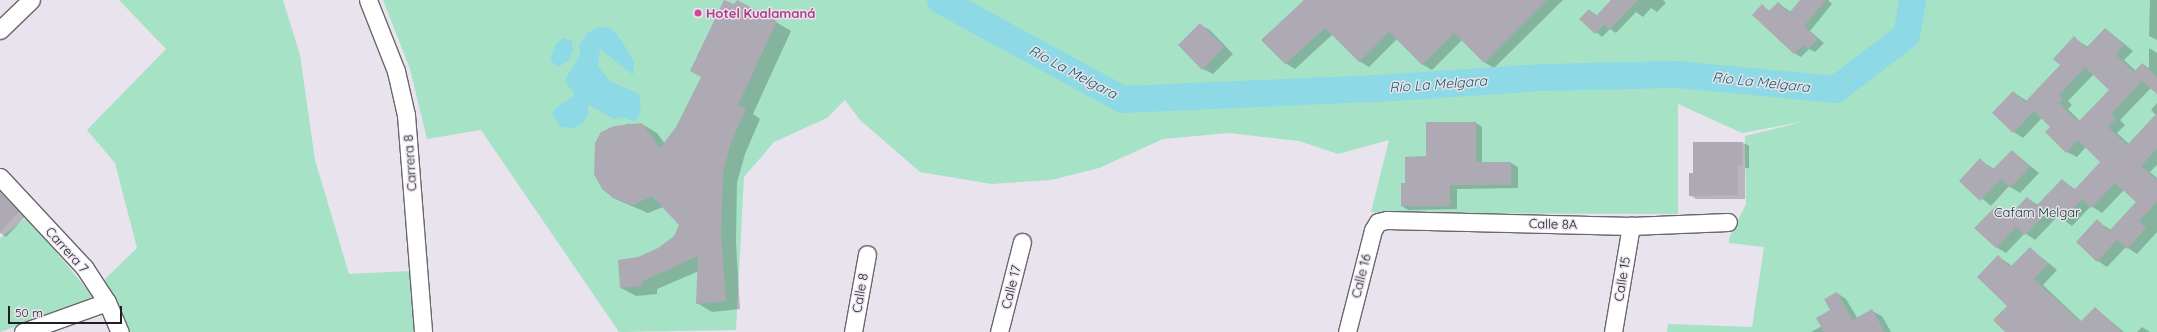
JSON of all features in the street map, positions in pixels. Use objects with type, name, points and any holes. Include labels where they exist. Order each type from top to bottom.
[{"type":"street","points":[[0,30],[31,0]]},
{"type":"street","name":"Carrera 8","points":[[368,0],[396,71],[406,115],[423,332]]},
{"type":"street","name":"Carrera 7","points":[[0,177],[84,267],[107,302],[120,332]]},
{"type":"street","name":"Calle 8A","points":[[1378,222],[1387,220],[1631,226],[1728,222]]},
{"type":"street","name":"Calle 16","points":[[1347,332],[1373,230],[1378,222]]},
{"type":"street","name":"Calle 15","points":[[1613,332],[1631,226]]},
{"type":"street","name":"Calle 17","points":[[999,332],[1022,242]]},
{"type":"street","name":"Calle 8","points":[[853,332],[867,254]]},
{"type":"street","points":[[23,332],[107,302]]},
{"type":"green space","points":[[119,0],[283,0],[300,55],[315,160],[349,274],[410,271],[418,332],[130,332],[104,280],[137,248],[115,163],[87,130],[166,49]]},
{"type":"green space","name":"Cafam Melgar","points":[[383,0],[2157,0],[2157,332],[1667,332],[1668,324],[1752,327],[1764,247],[1729,243],[1729,238],[1746,204],[1745,136],[1806,121],[1742,133],[1678,104],[1678,214],[1377,213],[1371,212],[1389,140],[1338,154],[1299,141],[1229,133],[1163,139],[1099,168],[1051,180],[992,184],[920,172],[860,120],[845,100],[827,118],[774,142],[744,177],[736,330],[619,332],[481,130],[427,139],[410,69]]},
{"type":"green space","points":[[27,217],[95,299],[0,332],[0,238]]},
{"type":"water","points":[[599,27],[610,28],[618,35],[634,61],[633,75],[600,49],[598,65],[610,81],[639,94],[641,111],[635,122],[624,117],[614,119],[589,105],[587,108],[589,113],[583,123],[574,128],[561,127],[553,116],[554,109],[574,96],[573,91],[567,85],[566,78],[580,55],[579,45],[587,33]]},
{"type":"water","points":[[563,38],[572,41],[573,52],[568,61],[558,67],[550,60],[556,44]]},
{"type":"building","points":[[724,0],[734,4],[737,0],[777,21],[738,105],[746,109],[730,145],[723,174],[721,234],[726,301],[696,304],[698,256],[643,281],[642,286],[620,288],[618,260],[638,257],[658,248],[674,236],[679,225],[652,196],[633,205],[613,198],[602,189],[594,174],[595,143],[601,132],[614,126],[642,123],[660,148],[676,127],[701,77],[690,71]]},
{"type":"building","points":[[1304,0],[1547,0],[1484,63],[1454,33],[1422,65],[1389,32],[1359,62],[1325,28],[1285,64],[1261,40]]},
{"type":"building","points":[[1611,0],[1638,0],[1609,30],[1604,25],[1595,34],[1579,19],[1589,9],[1596,16]]},
{"type":"building","points":[[1800,0],[1826,0],[1804,26],[1818,39],[1808,49],[1803,45],[1794,54],[1752,15],[1762,4],[1769,11],[1778,2],[1789,13]]},
{"type":"building","points":[[1200,23],[1224,47],[1202,70],[1178,45]]},
{"type":"building","points":[[2105,28],[2124,45],[2115,54],[2134,72],[2142,63],[2157,77],[2157,94],[2142,81],[2111,114],[2116,119],[2108,127],[2127,145],[2157,113],[2157,149],[2141,166],[2157,180],[2157,202],[2139,221],[2146,228],[2127,249],[2117,240],[2097,262],[2076,242],[2097,219],[2109,231],[2136,202],[2115,183],[2091,208],[2082,199],[2062,221],[2050,210],[2025,235],[2016,227],[1996,248],[1974,228],[1996,206],[2008,217],[2027,197],[2036,206],[2062,179],[2074,190],[2100,162],[2078,140],[2066,153],[2045,132],[2050,127],[2034,111],[2013,133],[1992,113],[2013,91],[2025,102],[2060,65],[2053,59],[2074,36],[2086,48]],"holes":[[[2085,67],[2109,90],[2078,122],[2059,103],[2063,99],[2059,95]]]},
{"type":"building","points":[[1426,122],[1476,122],[1476,162],[1511,162],[1511,185],[1450,185],[1450,206],[1401,206],[1401,183],[1405,183],[1405,157],[1426,156]]},
{"type":"building","points":[[1693,142],[1742,142],[1742,165],[1738,165],[1738,195],[1689,196],[1689,173],[1693,173]]},
{"type":"building","points":[[2012,150],[2030,167],[2010,188],[2001,179],[1980,201],[1959,181],[1980,158],[1992,170]]},
{"type":"building","points":[[0,192],[19,212],[0,232]]},
{"type":"building","points":[[2030,247],[2048,264],[2034,279],[2080,322],[2095,307],[2122,332],[2005,332],[1993,320],[2007,306],[1977,277],[1998,255],[2010,267]]},
{"type":"building","points":[[1837,292],[1853,320],[1872,309],[1885,332],[1824,332],[1816,318],[1830,310],[1824,299]]},
{"type":"waterway","name":"Río La Melgara","points":[[940,0],[1122,99],[1377,88],[1541,77],[1677,74],[1835,89],[1906,35],[1912,0]]},
{"type":"place","name":"Hotel Kualamaná","points":[[698,13]]}]
